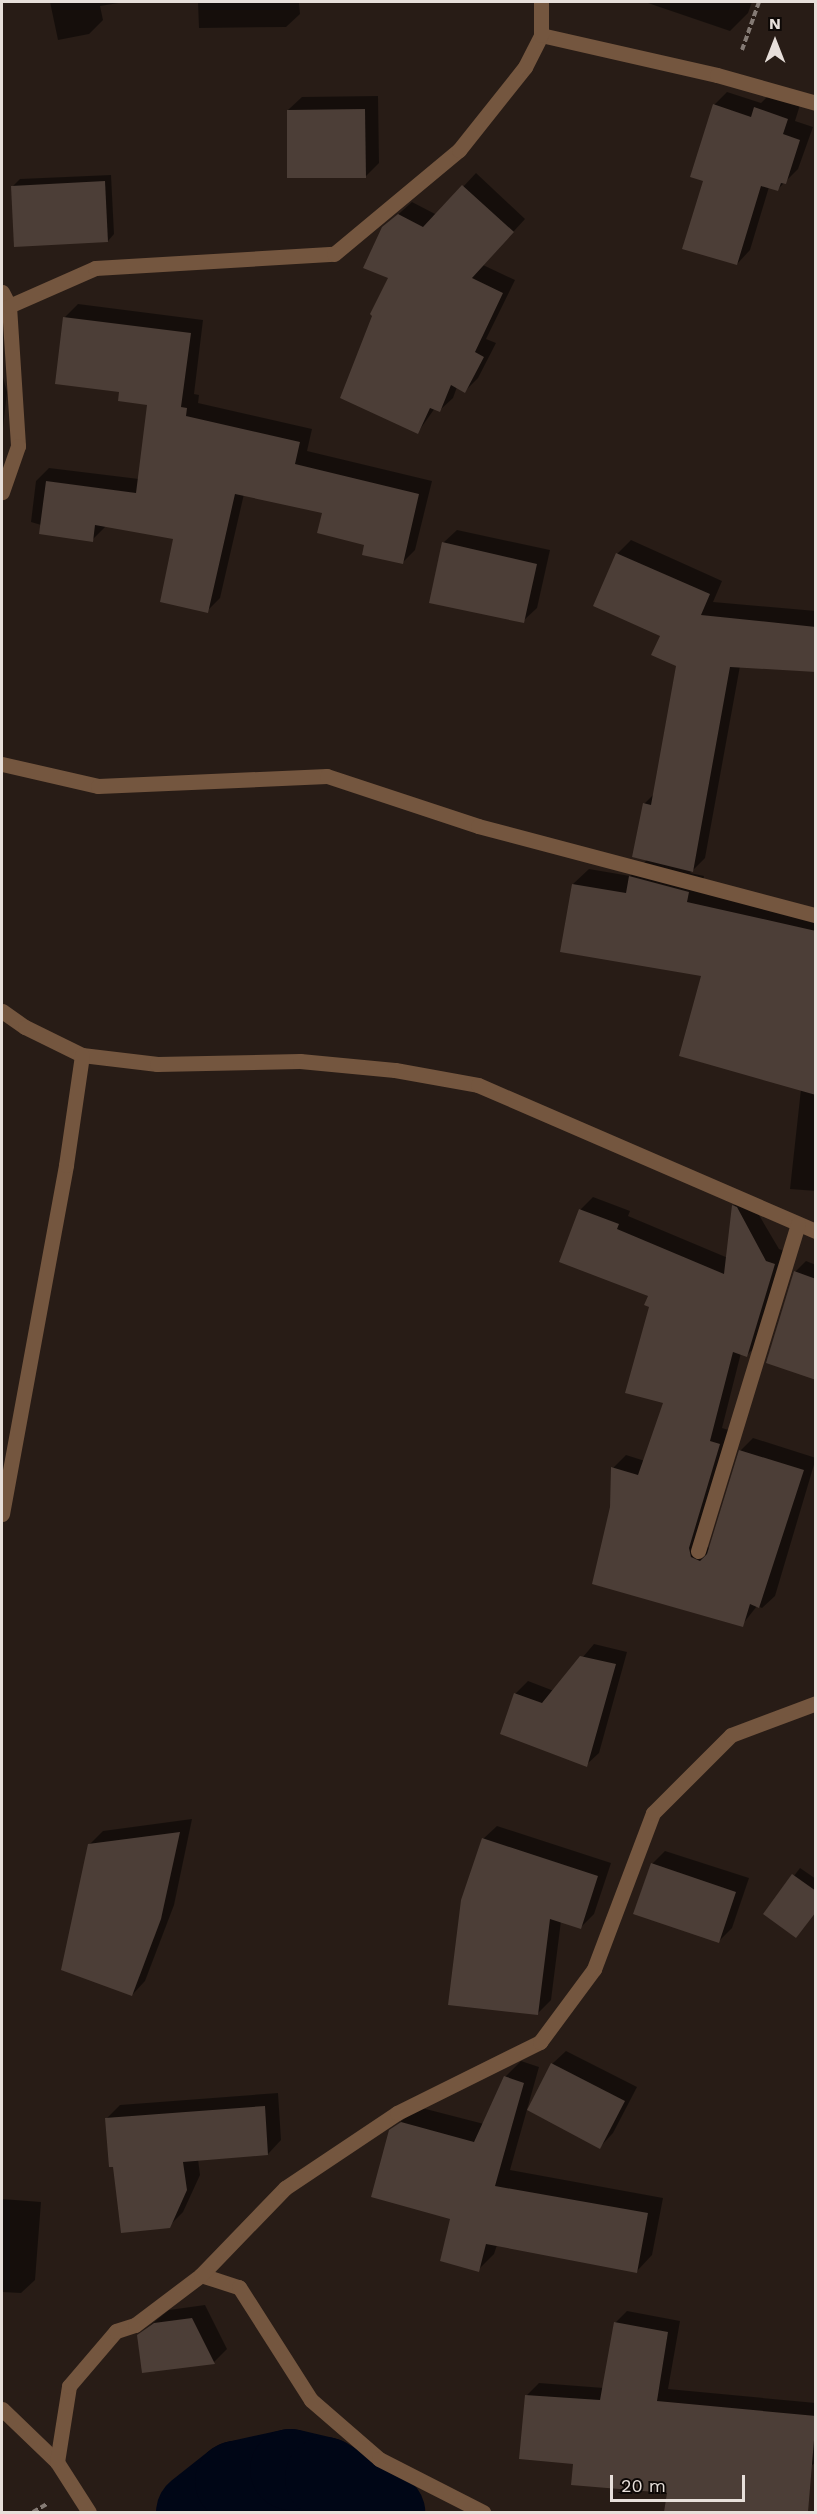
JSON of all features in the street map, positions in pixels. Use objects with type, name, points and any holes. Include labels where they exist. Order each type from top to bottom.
[{"type":"street","points":[[9,306],[95,268],[334,254],[459,150],[525,67],[541,35],[541,2]]},
{"type":"street","points":[[541,35],[733,79],[816,104]]},
{"type":"street","points":[[2,292],[9,306],[18,446],[2,492]]},
{"type":"street","points":[[2,764],[98,786],[327,776],[478,826],[816,915]]},
{"type":"street","points":[[2,1011],[25,1027],[82,1055],[157,1064],[300,1061],[395,1070],[478,1085],[816,1231]]},
{"type":"street","points":[[2,1514],[66,1165],[82,1055]]},
{"type":"street","points":[[698,1551],[798,1224]]},
{"type":"street","points":[[57,2462],[69,2386],[116,2331],[135,2325],[201,2275],[285,2188],[397,2113],[540,2042],[594,1969],[653,1813],[731,1735],[816,1703]]},
{"type":"street","points":[[201,2275],[239,2287],[311,2400],[379,2459],[483,2512]]},
{"type":"street","points":[[2,2409],[57,2462],[89,2512]]},
{"type":"path","points":[[733,79],[759,2]]},
{"type":"building","points":[[713,104],[751,117],[754,107],[788,119],[783,134],[800,140],[786,184],[781,183],[778,191],[761,186],[737,265],[682,249],[703,181],[690,177]]},
{"type":"building","points":[[365,109],[366,178],[287,178],[287,110]]},
{"type":"building","points":[[105,181],[108,242],[14,247],[11,186]]},
{"type":"building","points":[[462,185],[514,232],[472,278],[503,293],[475,352],[484,357],[465,393],[451,385],[440,412],[430,408],[418,434],[340,398],[372,316],[370,314],[388,278],[363,268],[382,227],[398,214],[423,227]]},
{"type":"building","points":[[63,317],[191,333],[181,407],[187,408],[186,416],[300,442],[295,464],[419,494],[403,564],[362,555],[364,545],[317,533],[322,513],[235,494],[208,613],[160,602],[173,539],[95,525],[93,542],[39,534],[46,481],[136,493],[147,405],[118,401],[119,392],[55,384]]},
{"type":"building","points":[[442,542],[537,564],[524,623],[429,603]]},
{"type":"building","points":[[616,553],[710,594],[701,615],[816,627],[816,672],[730,667],[693,872],[632,857],[643,803],[651,805],[676,666],[651,655],[660,636],[593,606]]},
{"type":"building","points":[[629,876],[689,892],[687,902],[816,931],[816,1095],[679,1056],[701,976],[560,952],[572,884],[626,893]]},
{"type":"building","points":[[732,1205],[737,1207],[766,1261],[775,1264],[747,1357],[733,1352],[710,1441],[720,1444],[689,1548],[691,1557],[700,1561],[707,1554],[739,1450],[804,1470],[759,1608],[750,1604],[743,1627],[592,1584],[610,1507],[611,1467],[638,1475],[663,1403],[625,1393],[649,1307],[644,1305],[648,1296],[559,1262],[579,1209],[619,1224],[617,1229],[724,1274]]},
{"type":"building","points":[[794,1271],[816,1279],[816,1380],[766,1363]]},
{"type":"building","points":[[580,1656],[616,1664],[587,1767],[500,1734],[514,1693],[542,1703]]},
{"type":"building","points":[[180,1832],[161,1919],[132,1996],[61,1970],[88,1844]]},
{"type":"building","points":[[482,1838],[598,1876],[581,1929],[550,1919],[538,2015],[448,2005],[461,1900]]},
{"type":"building","points":[[651,1863],[736,1892],[719,1943],[633,1914]]},
{"type":"building","points":[[792,1874],[816,1891],[816,1912],[796,1938],[763,1914]]},
{"type":"building","points":[[551,2063],[625,2101],[600,2149],[527,2110]]},
{"type":"building","points":[[504,2076],[524,2083],[495,2186],[648,2213],[637,2273],[486,2244],[479,2272],[440,2261],[450,2219],[371,2197],[389,2130],[401,2122],[474,2142]]},
{"type":"building","points":[[265,2106],[268,2155],[183,2162],[187,2190],[170,2228],[121,2233],[113,2167],[109,2167],[105,2118]]},
{"type":"building","points":[[192,2318],[215,2364],[142,2373],[137,2335],[154,2323]]},
{"type":"building","points":[[614,2322],[668,2332],[657,2401],[816,2416],[808,2512],[664,2512],[667,2493],[571,2485],[573,2464],[519,2459],[525,2395],[600,2400]]},
{"type":"waterway","points":[[196,2512],[235,2481],[290,2469],[325,2477],[384,2512]]}]
